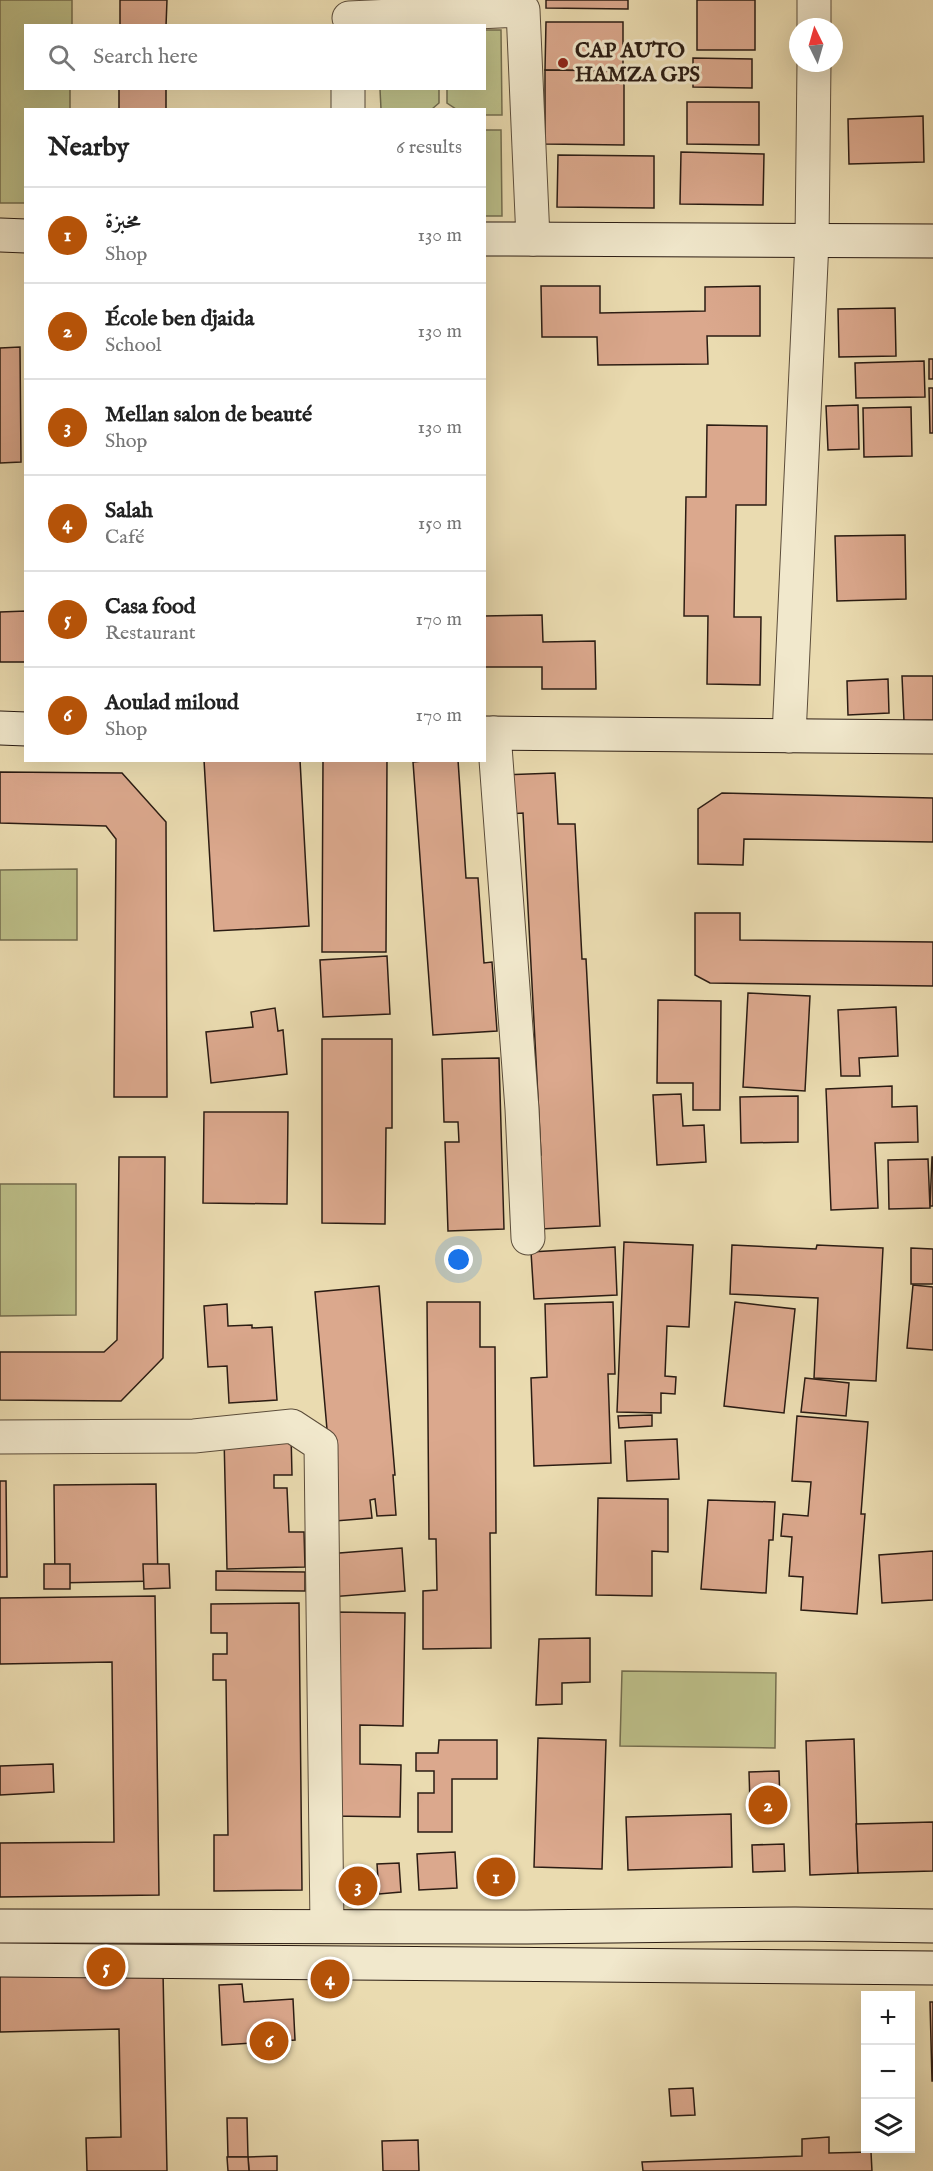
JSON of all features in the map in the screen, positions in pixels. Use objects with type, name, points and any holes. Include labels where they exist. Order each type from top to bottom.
[{"type":"main road","points":[[814,0],[814,18]]},
{"type":"main road","points":[[349,14],[523,10],[533,239]]},
{"type":"main road","points":[[789,736],[812,241],[814,72]]},
{"type":"main road","points":[[348,90],[348,108]]},
{"type":"main road","points":[[0,235],[24,236]]},
{"type":"main road","points":[[486,239],[933,242]]},
{"type":"main road","points":[[0,728],[24,729]]},
{"type":"main road","points":[[528,1238],[522,1109],[489,733],[933,737]]},
{"type":"main road","points":[[0,1437],[194,1436],[292,1426],[321,1445],[327,1926]]},
{"type":"main road","points":[[0,1926],[527,1927],[795,1924],[933,1926]]},
{"type":"main road","points":[[0,1960],[933,1968]]},
{"type":"green space","points":[[0,0],[72,0],[72,24],[24,24],[24,90],[70,90],[70,108],[24,108],[24,203],[0,203]]},
{"type":"green space","points":[[486,30],[501,30],[502,115],[486,115],[486,108],[454,108],[447,103],[447,90],[486,90]]},
{"type":"green space","points":[[380,90],[439,90],[439,103],[433,108],[381,108]]},
{"type":"green space","points":[[486,130],[501,130],[502,216],[486,216]]},
{"type":"green space","points":[[77,869],[77,940],[0,940],[0,870]]},
{"type":"green space","points":[[0,1184],[76,1184],[76,1315],[0,1316]]},
{"type":"green space","points":[[622,1671],[776,1673],[775,1748],[620,1746]]},
{"type":"building","points":[[120,0],[167,0],[166,24],[120,24]]},
{"type":"building","points":[[546,0],[628,0],[628,9],[546,8]]},
{"type":"building","points":[[697,0],[755,0],[755,50],[697,50]]},
{"type":"building","points":[[546,22],[623,22],[623,71],[545,70]]},
{"type":"building","points":[[693,58],[752,59],[752,88],[693,87]]},
{"type":"building","points":[[545,70],[624,71],[624,145],[545,144]]},
{"type":"building","points":[[119,90],[166,90],[166,108],[119,108]]},
{"type":"building","points":[[687,102],[759,102],[759,145],[687,144]]},
{"type":"building","points":[[923,116],[924,162],[849,164],[848,119]]},
{"type":"building","points":[[681,152],[764,154],[763,205],[680,204]]},
{"type":"building","points":[[558,155],[654,156],[654,208],[557,207]]},
{"type":"building","points":[[541,286],[600,286],[600,313],[705,311],[705,287],[760,286],[760,336],[707,336],[708,364],[598,365],[597,337],[542,337]]},
{"type":"building","points":[[895,308],[896,356],[839,357],[838,309]]},
{"type":"building","points":[[20,347],[21,462],[0,463],[0,348]]},
{"type":"building","points":[[929,359],[933,359],[933,379],[929,379]]},
{"type":"building","points":[[924,361],[925,397],[856,398],[855,363]]},
{"type":"building","points":[[929,388],[933,388],[933,433],[930,433]]},
{"type":"building","points":[[858,405],[859,449],[828,450],[826,406]]},
{"type":"building","points":[[911,407],[912,456],[864,457],[863,408]]},
{"type":"building","points":[[707,425],[767,426],[766,505],[736,505],[734,617],[761,617],[760,685],[707,684],[708,616],[684,616],[686,497],[706,497]]},
{"type":"building","points":[[905,535],[906,599],[837,601],[835,536]]},
{"type":"building","points":[[24,611],[24,662],[0,662],[0,612]]},
{"type":"building","points":[[542,615],[543,642],[595,641],[596,689],[542,689],[542,667],[486,667],[486,616]]},
{"type":"building","points":[[902,676],[933,676],[933,720],[904,721]]},
{"type":"building","points":[[888,679],[889,713],[848,715],[847,681]]},
{"type":"building","points":[[204,762],[300,762],[309,926],[214,931]]},
{"type":"building","points":[[323,762],[387,762],[386,952],[322,952]]},
{"type":"building","points":[[413,762],[458,762],[466,878],[478,878],[484,963],[492,962],[497,1031],[433,1035]]},
{"type":"building","points":[[0,772],[122,773],[166,822],[167,1097],[114,1097],[116,839],[106,826],[0,823]]},
{"type":"building","points":[[555,773],[558,824],[575,824],[582,959],[586,959],[600,1226],[540,1229],[536,1155],[541,1155],[523,813],[506,814],[504,775]]},
{"type":"building","points":[[722,793],[933,798],[933,842],[744,839],[743,865],[698,864],[698,809]]},
{"type":"building","points":[[695,913],[740,913],[740,940],[933,942],[933,986],[710,983],[695,975]]},
{"type":"building","points":[[387,956],[390,1014],[323,1017],[320,960]]},
{"type":"building","points":[[748,993],[810,996],[805,1091],[743,1087]]},
{"type":"building","points":[[658,1000],[721,1001],[720,1110],[693,1110],[693,1083],[657,1083]]},
{"type":"building","points":[[896,1007],[898,1056],[859,1058],[860,1076],[841,1076],[838,1010]]},
{"type":"building","points":[[275,1008],[278,1031],[283,1030],[287,1074],[211,1083],[206,1032],[253,1027],[251,1012]]},
{"type":"building","points":[[322,1039],[392,1039],[392,1128],[386,1128],[385,1224],[322,1223]]},
{"type":"building","points":[[499,1058],[504,1229],[448,1231],[445,1142],[459,1142],[458,1122],[444,1122],[442,1059]]},
{"type":"building","points":[[892,1086],[892,1107],[917,1106],[918,1142],[875,1143],[878,1208],[831,1210],[826,1089]]},
{"type":"building","points":[[681,1094],[683,1126],[704,1125],[706,1162],[657,1165],[653,1095]]},
{"type":"building","points":[[798,1096],[798,1142],[741,1143],[740,1097]]},
{"type":"building","points":[[204,1112],[288,1112],[287,1204],[203,1203]]},
{"type":"building","points":[[119,1157],[165,1157],[163,1358],[121,1401],[0,1400],[0,1352],[104,1352],[117,1340]]},
{"type":"building","points":[[932,1157],[933,1206],[930,1206]]},
{"type":"building","points":[[928,1159],[930,1208],[889,1209],[888,1160]]},
{"type":"building","points":[[624,1242],[693,1245],[689,1327],[667,1326],[665,1376],[676,1377],[675,1394],[661,1393],[661,1413],[617,1412]]},
{"type":"building","points":[[732,1245],[816,1249],[817,1245],[883,1248],[876,1381],[814,1378],[818,1298],[730,1294]]},
{"type":"building","points":[[615,1247],[617,1295],[534,1299],[531,1252]]},
{"type":"building","points":[[911,1248],[933,1249],[933,1284],[911,1284]]},
{"type":"building","points":[[913,1285],[933,1287],[933,1350],[907,1348]]},
{"type":"building","points":[[379,1286],[395,1475],[393,1475],[396,1515],[377,1516],[375,1499],[370,1500],[372,1518],[335,1521],[315,1292]]},
{"type":"building","points":[[427,1302],[480,1302],[480,1347],[495,1347],[496,1533],[490,1533],[491,1648],[423,1649],[423,1591],[437,1590],[436,1539],[429,1539]]},
{"type":"building","points":[[613,1302],[615,1374],[608,1374],[611,1463],[534,1466],[531,1378],[547,1377],[545,1304]]},
{"type":"building","points":[[735,1302],[795,1309],[784,1413],[724,1406]]},
{"type":"building","points":[[227,1304],[228,1326],[272,1327],[277,1400],[229,1403],[227,1366],[208,1367],[204,1306]]},
{"type":"building","points":[[805,1378],[849,1383],[846,1416],[801,1412]]},
{"type":"building","points":[[652,1415],[652,1426],[619,1428],[618,1416]]},
{"type":"building","points":[[797,1416],[868,1422],[861,1514],[865,1514],[857,1614],[801,1610],[803,1577],[789,1576],[792,1537],[781,1536],[783,1514],[808,1516],[811,1482],[792,1481]]},
{"type":"building","points":[[291,1434],[292,1475],[274,1475],[274,1488],[287,1488],[289,1532],[304,1532],[305,1567],[227,1569],[224,1436]]},
{"type":"building","points":[[677,1439],[679,1479],[627,1481],[625,1441]]},
{"type":"building","points":[[0,1481],[6,1481],[7,1577],[0,1577]]},
{"type":"building","points":[[156,1484],[158,1581],[55,1583],[54,1485]]},
{"type":"building","points":[[598,1498],[668,1499],[668,1552],[652,1551],[652,1596],[596,1595]]},
{"type":"building","points":[[708,1500],[775,1502],[773,1540],[769,1540],[766,1593],[701,1589]]},
{"type":"building","points":[[402,1548],[405,1591],[330,1597],[327,1554]]},
{"type":"building","points":[[933,1551],[933,1600],[882,1603],[879,1555]]},
{"type":"building","points":[[44,1564],[70,1564],[70,1589],[44,1589]]},
{"type":"building","points":[[143,1564],[169,1564],[170,1588],[144,1589]]},
{"type":"building","points":[[216,1571],[305,1572],[305,1591],[216,1590]]},
{"type":"building","points":[[155,1596],[159,1895],[0,1897],[0,1843],[114,1842],[112,1662],[0,1664],[0,1598]]},
{"type":"building","points":[[299,1603],[302,1890],[214,1891],[214,1835],[228,1835],[226,1680],[213,1680],[213,1654],[227,1654],[227,1633],[211,1633],[211,1604]]},
{"type":"building","points":[[335,1612],[405,1613],[403,1726],[360,1725],[360,1764],[401,1765],[400,1817],[331,1816]]},
{"type":"building","points":[[590,1638],[590,1682],[562,1683],[562,1704],[536,1705],[539,1639]]},
{"type":"building","points":[[538,1738],[606,1740],[602,1869],[534,1867]]},
{"type":"building","points":[[854,1739],[858,1873],[810,1875],[806,1741]]},
{"type":"building","points":[[439,1740],[497,1740],[497,1779],[452,1779],[452,1832],[418,1832],[418,1793],[434,1793],[434,1771],[416,1771],[416,1753],[438,1753]]},
{"type":"building","points":[[53,1764],[54,1792],[0,1795],[0,1766]]},
{"type":"building","points":[[779,1771],[780,1803],[750,1803],[749,1772]]},
{"type":"building","points":[[731,1814],[732,1867],[628,1870],[626,1817]]},
{"type":"building","points":[[933,1822],[933,1871],[858,1873],[856,1824]]},
{"type":"building","points":[[784,1844],[785,1871],[753,1872],[752,1845]]},
{"type":"building","points":[[455,1852],[457,1888],[419,1890],[417,1854]]},
{"type":"building","points":[[399,1863],[401,1892],[379,1894],[377,1864]]},
{"type":"building","points":[[163,1972],[167,2171],[87,2171],[86,2138],[121,2137],[119,2029],[0,2032],[0,1976]]},
{"type":"building","points":[[242,1984],[244,2002],[293,1999],[295,2040],[222,2045],[219,1985]]},
{"type":"building","points":[[930,2002],[933,2002],[933,2081],[932,2081]]},
{"type":"building","points":[[693,2088],[695,2115],[671,2116],[669,2089]]},
{"type":"building","points":[[227,2118],[247,2118],[248,2157],[228,2157]]},
{"type":"building","points":[[829,2137],[829,2153],[871,2153],[872,2171],[643,2171],[642,2162],[802,2156],[802,2139]]},
{"type":"building","points":[[418,2140],[419,2171],[383,2171],[382,2141]]},
{"type":"building","points":[[277,2156],[277,2171],[249,2171],[248,2157]]},
{"type":"building","points":[[227,2157],[248,2157],[249,2171],[228,2171]]},
{"type":"place","name":"CAP AUTO HAMZA GPS","points":[[563,63]]},
{"type":"place","name":"École ben djaida","points":[[768,1805]]},
{"type":"place","name":"مخبزة","points":[[496,1877]]},
{"type":"place","name":"Mellan salon de beauté","points":[[358,1886]]},
{"type":"place","name":"Casa food","points":[[106,1967]]},
{"type":"place","name":"Salah","points":[[330,1979]]},
{"type":"place","name":"Aoulad miloud","points":[[269,2041]]}]
